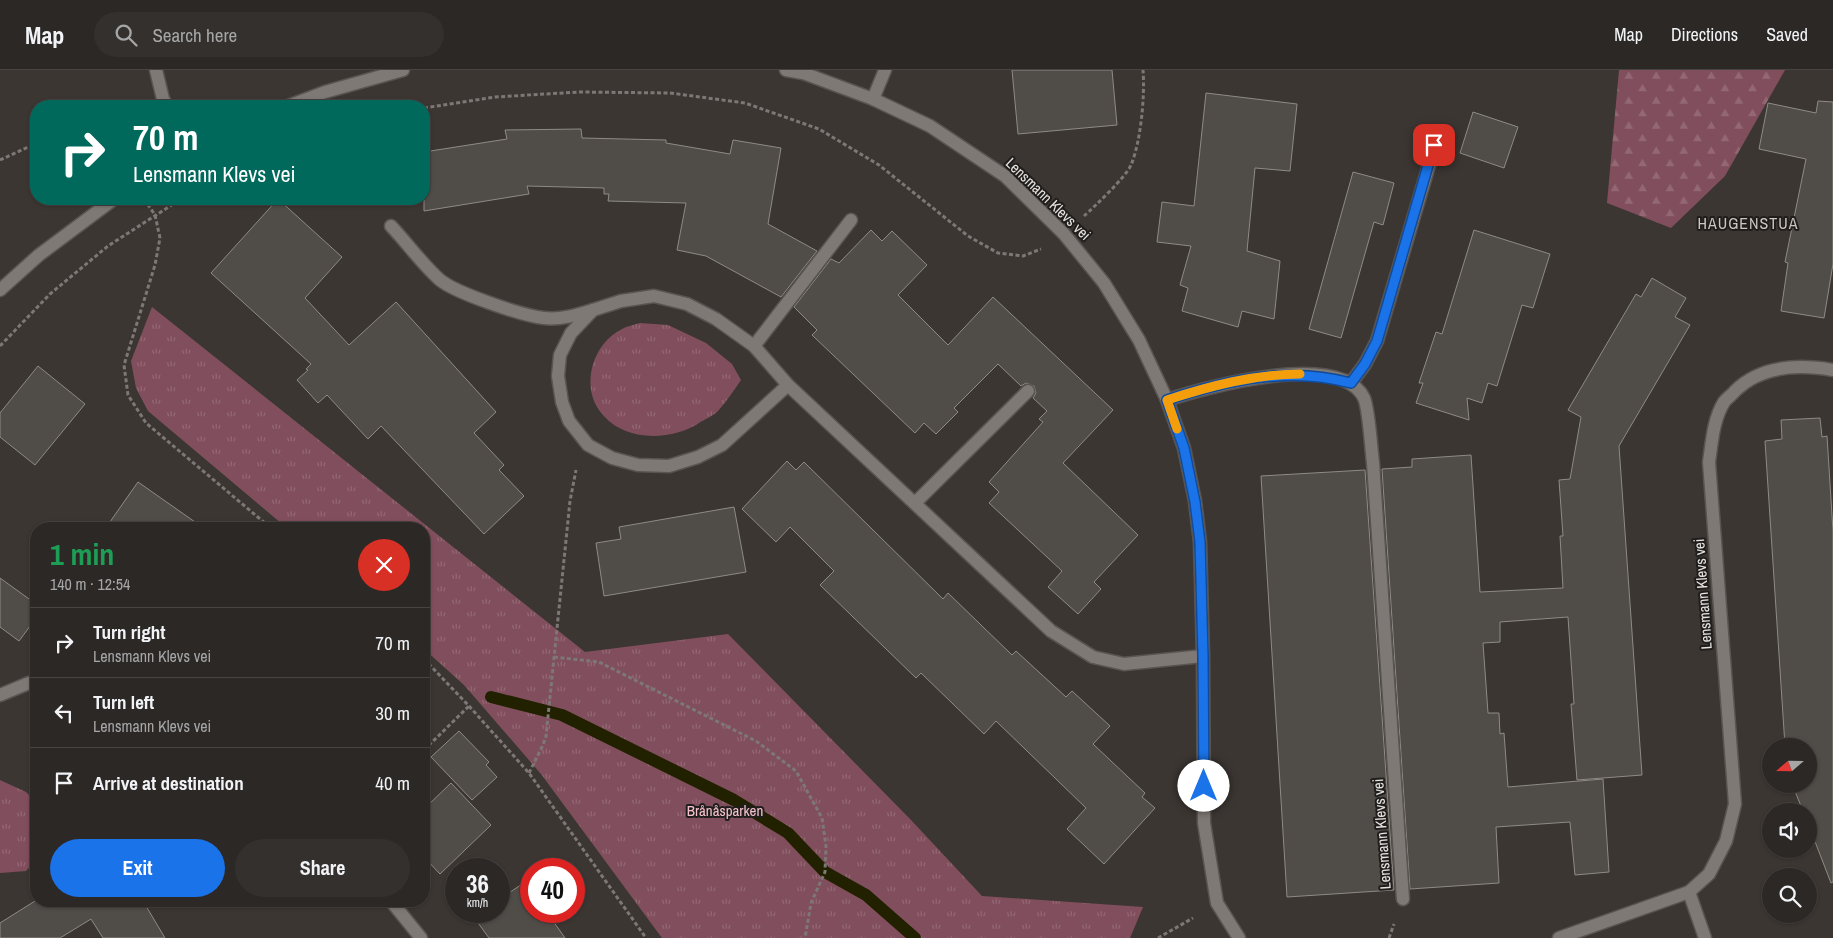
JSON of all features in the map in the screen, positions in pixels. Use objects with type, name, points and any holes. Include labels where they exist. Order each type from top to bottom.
[{"type":"street","points":[[156,70],[164,100]]},
{"type":"street","points":[[304,100],[325,92],[404,70]]},
{"type":"street","name":"Lensmann Klevs vei","points":[[786,70],[803,72],[873,99],[930,126],[1005,176],[1064,234],[1104,283],[1139,340],[1167,400],[1184,448],[1195,502],[1200,542],[1204,823],[1217,903],[1239,938]]},
{"type":"street","points":[[873,99],[885,70]]},
{"type":"street","points":[[1167,400],[1193,391],[1243,380],[1288,374],[1310,374],[1351,383],[1365,364],[1377,341],[1434,145]]},
{"type":"street","points":[[0,290],[39,255],[106,205]]},
{"type":"street","points":[[754,346],[851,220]]},
{"type":"street","points":[[391,226],[427,268],[442,281],[468,294],[524,314],[545,318],[570,317],[621,301],[654,296],[687,304],[716,319],[754,346],[788,385],[1051,631],[1093,657],[1124,664],[1203,656]]},
{"type":"street","points":[[593,310],[571,333],[560,355],[558,376],[562,402],[569,421],[588,445],[612,458],[638,465],[669,466],[698,457],[722,444],[788,385]]},
{"type":"street","name":"Lensmann Klevs vei","points":[[1559,938],[1688,892],[1709,874],[1726,840],[1735,804],[1709,462],[1714,428],[1724,402],[1745,381],[1777,368],[1810,366],[1833,370]]},
{"type":"street","name":"Lensmann Klevs vei","points":[[1351,383],[1364,398],[1373,462],[1403,899]]},
{"type":"street","points":[[915,503],[1028,390]]},
{"type":"street","points":[[0,695],[30,682]]},
{"type":"street","points":[[1688,892],[1705,938]]},
{"type":"street","points":[[396,907],[421,938]]},
{"type":"path","points":[[430,107],[495,97],[580,92],[670,93],[745,103],[819,129],[879,164],[968,236],[998,253],[1023,256],[1044,248],[1064,234],[1098,204],[1130,167],[1141,126],[1143,70]]},
{"type":"path","points":[[0,160],[30,147]]},
{"type":"path","points":[[148,205],[155,215],[160,238],[156,265],[124,365],[128,395],[146,423],[264,522]]},
{"type":"path","points":[[0,346],[50,294],[108,246],[171,205]]},
{"type":"path","points":[[529,773],[544,745],[546,736],[570,501],[576,465],[588,445]]},
{"type":"path","points":[[554,657],[599,662],[756,741],[796,771],[822,818],[826,846],[825,872],[811,903],[805,938]]},
{"type":"path","points":[[430,665],[529,773],[646,938]]},
{"type":"path","points":[[430,744],[469,706]]},
{"type":"path","points":[[1158,938],[1217,903]]},
{"type":"green space","points":[[1619,70],[1785,70],[1725,176],[1671,228],[1607,203]]},
{"type":"green space","name":"Brånåsparken","points":[[152,307],[422,522],[280,522],[148,411],[136,388],[131,361]]},
{"type":"green space","points":[[640,323],[668,325],[706,343],[732,364],[741,380],[716,413],[687,429],[660,436],[646,436],[633,433],[608,421],[594,400],[591,388],[593,365],[597,354],[612,335],[624,328]]},
{"type":"green space","name":"Brånåsparken","points":[[430,529],[585,652],[728,634],[911,820],[982,896],[1143,907],[1130,938],[662,938],[541,774],[464,685],[430,654]]},
{"type":"green space","points":[[0,780],[26,792],[30,796],[30,866],[26,871],[0,873]]},
{"type":"building","points":[[1012,70],[1112,70],[1117,125],[1018,134]]},
{"type":"building","points":[[1206,93],[1297,104],[1290,171],[1255,168],[1247,251],[1280,261],[1274,319],[1242,311],[1238,327],[1182,311],[1188,288],[1180,285],[1191,246],[1157,242],[1162,202],[1194,206]]},
{"type":"building","points":[[1818,101],[1833,102],[1833,264],[1824,318],[1781,311],[1788,263],[1785,262],[1806,159],[1759,149],[1768,103],[1816,113]]},
{"type":"building","points":[[1473,112],[1518,127],[1504,168],[1460,153]]},
{"type":"building","points":[[581,129],[582,138],[666,140],[666,143],[730,154],[733,140],[781,148],[768,224],[817,251],[781,297],[706,256],[677,250],[686,203],[608,201],[609,194],[604,194],[604,188],[527,186],[529,194],[424,211],[424,205],[430,205],[430,151],[507,139],[505,130]]},
{"type":"building","points":[[1353,172],[1394,183],[1383,225],[1374,222],[1341,338],[1309,329]]},
{"type":"building","points":[[273,205],[285,205],[342,257],[305,298],[349,345],[396,302],[496,412],[474,433],[504,465],[499,470],[524,496],[484,534],[381,426],[368,439],[327,395],[318,403],[297,380],[308,370],[306,369],[311,364],[211,273]]},
{"type":"building","points":[[871,230],[882,241],[892,231],[927,265],[898,295],[948,345],[993,297],[1113,410],[1063,463],[1138,535],[1094,582],[1101,589],[1078,614],[1048,587],[1062,571],[989,503],[999,492],[989,482],[1043,422],[1039,419],[1047,411],[1033,398],[1036,393],[1034,386],[1026,383],[1021,386],[998,364],[954,408],[958,412],[936,434],[924,423],[915,433],[812,335],[817,330],[794,307],[831,259],[839,263]]},
{"type":"building","points":[[1474,230],[1550,254],[1533,308],[1522,305],[1497,386],[1488,383],[1482,403],[1467,398],[1469,420],[1416,403],[1423,383],[1419,383],[1436,332],[1442,334]]},
{"type":"building","points":[[1652,278],[1686,298],[1675,317],[1690,325],[1619,446],[1642,775],[1577,780],[1571,704],[1574,704],[1568,617],[1500,622],[1500,642],[1483,643],[1488,713],[1499,713],[1500,734],[1504,733],[1508,787],[1603,779],[1609,872],[1575,875],[1570,822],[1496,827],[1499,883],[1410,889],[1382,469],[1412,467],[1412,459],[1471,455],[1480,592],[1563,588],[1560,536],[1563,536],[1559,480],[1570,479],[1581,417],[1568,410],[1636,294],[1641,297]]},
{"type":"building","points":[[38,366],[85,404],[35,465],[0,437],[0,413]]},
{"type":"building","points":[[1820,418],[1822,437],[1827,436],[1833,531],[1833,882],[1831,883],[1817,847],[1817,803],[1800,803],[1796,793],[1818,792],[1818,738],[1784,738],[1765,441],[1782,439],[1781,420]]},
{"type":"building","points":[[787,461],[796,470],[804,462],[943,599],[948,593],[1012,655],[1016,651],[1066,697],[1072,691],[1110,726],[1093,744],[1145,793],[1142,797],[1155,808],[1104,864],[1067,829],[1086,808],[996,721],[984,734],[921,673],[916,678],[820,585],[834,571],[790,527],[776,542],[742,509]]},
{"type":"building","points":[[1365,470],[1394,890],[1287,897],[1261,476]]},
{"type":"building","points":[[138,482],[195,522],[110,522]]},
{"type":"building","points":[[734,507],[746,572],[604,596],[596,543],[621,539],[619,527]]},
{"type":"building","points":[[0,578],[30,600],[30,626],[19,641],[0,627]]},
{"type":"building","points":[[459,731],[489,762],[486,765],[497,777],[472,800],[431,757]]},
{"type":"building","points":[[451,783],[491,825],[457,858],[445,858],[445,869],[440,874],[430,863],[430,803]]},
{"type":"building","points":[[520,885],[520,923],[554,923],[565,938],[489,938],[478,923],[510,923],[510,892]]},
{"type":"building","points":[[30,904],[30,907],[147,907],[165,938],[103,938],[91,919],[60,938],[0,938],[0,923]]},
{"type":"waterway","points":[[491,697],[562,715],[734,800],[788,833],[825,872],[866,895],[915,938]]},
{"type":"slow traffic","points":[[1177,429],[1167,400],[1193,391],[1243,380],[1300,374]]},
{"type":"district","name":"HAUGENSTUA","points":[[1748,223]]},
{"type":"route","points":[[1204,786],[1200,542],[1195,502],[1184,448],[1167,400],[1193,391],[1243,380],[1288,374],[1310,374],[1351,383],[1365,364],[1377,341],[1434,145]]}]
